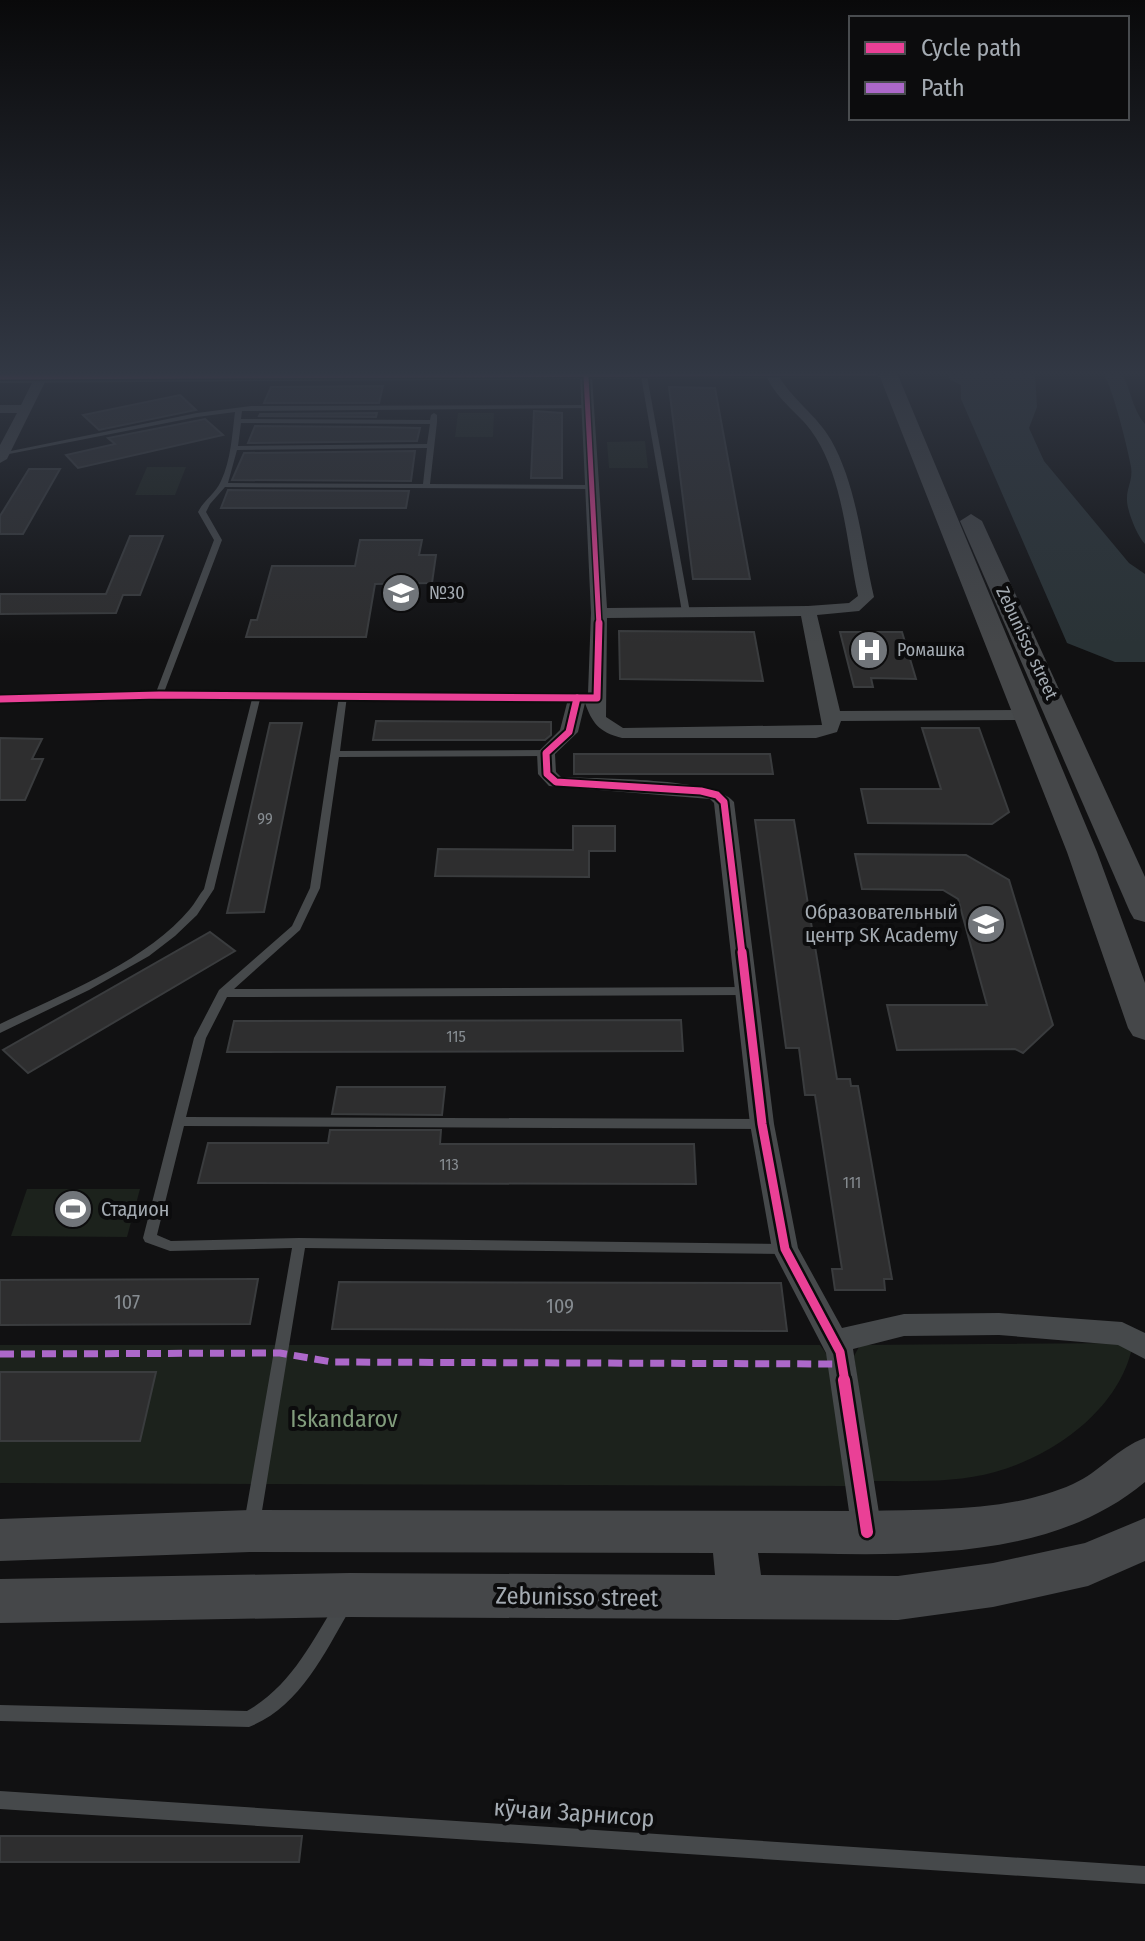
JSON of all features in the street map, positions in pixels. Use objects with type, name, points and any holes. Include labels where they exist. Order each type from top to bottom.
[{"type":"main road","points":[[925,464],[1082,852],[1145,1028]]},
{"type":"main road","name":"Zebunisso street","points":[[948,464],[1145,912]]},
{"type":"main road","points":[[0,1540],[250,1531],[867,1532],[969,1528],[1037,1516],[1088,1499],[1145,1457]]},
{"type":"main road","points":[[733,1532],[741,1599]]},
{"type":"main road","name":"Zebunisso street","points":[[0,1601],[350,1595],[898,1598],[993,1585],[1088,1564],[1145,1539]]},
{"type":"street","points":[[591,464],[599,613],[587,698],[569,732],[546,753],[547,774],[556,782],[701,791],[722,798],[749,991],[762,1124],[785,1249],[843,1364],[867,1532]]},
{"type":"street","points":[[599,613],[853,608],[866,597],[833,464]]},
{"type":"street","points":[[0,699],[159,695],[587,698],[595,706],[599,722],[608,729],[622,733],[816,733],[831,728],[832,716],[808,611]]},
{"type":"street","points":[[832,716],[1027,715]]},
{"type":"street","points":[[834,1342],[904,1325],[999,1324],[1122,1334],[1145,1347]]},
{"type":"lane","points":[[159,695],[218,540],[202,512],[209,497],[224,485],[230,464]]},
{"type":"lane","points":[[426,486],[429,464]]},
{"type":"lane","points":[[660,464],[686,612]]},
{"type":"lane","points":[[224,485],[592,487]]},
{"type":"lane","points":[[0,1029],[155,947],[200,905],[209,889],[257,695]]},
{"type":"lane","points":[[343,696],[315,888],[305,915],[296,928],[223,993],[200,1038],[150,1238],[170,1246],[299,1243],[785,1249]]},
{"type":"lane","points":[[335,754],[546,753]]},
{"type":"lane","points":[[223,993],[749,991]]},
{"type":"lane","points":[[179,1121],[762,1124]]},
{"type":"lane","points":[[250,1531],[299,1243]]},
{"type":"lane","points":[[0,1713],[249,1719],[274,1707],[296,1684],[350,1595]]},
{"type":"lane","name":"кӯчаи Зарнисор","points":[[0,1800],[1145,1875]]},
{"type":"green space","points":[[609,464],[648,464],[648,468],[609,468]]},
{"type":"green space","points":[[147,467],[186,467],[175,495],[135,495]]},
{"type":"green space","points":[[27,1189],[140,1189],[127,1237],[11,1236]]},
{"type":"green space","points":[[1133,1343],[1115,1388],[1101,1407],[1063,1441],[1041,1454],[995,1472],[965,1478],[872,1481],[854,1356],[860,1345]]},
{"type":"green space","name":"Iskandarov","points":[[0,1345],[820,1345],[839,1372],[846,1486],[0,1483]]},
{"type":"shaded area","points":[[989,464],[1046,464],[1129,563],[1145,574],[1145,662],[1115,662],[1067,643]]},
{"type":"shaded area","points":[[1130,464],[1145,464],[1145,544],[1128,509]]},
{"type":"building","points":[[74,464],[97,464],[78,468]]},
{"type":"building","points":[[239,464],[413,464],[411,481],[232,480]]},
{"type":"building","points":[[532,464],[562,464],[562,478],[531,478]]},
{"type":"building","points":[[679,464],[729,464],[750,579],[693,579]]},
{"type":"building","points":[[29,469],[60,469],[23,534],[0,534],[0,516]]},
{"type":"building","points":[[228,490],[409,491],[406,508],[221,508]]},
{"type":"building","points":[[130,536],[163,536],[140,595],[123,595],[116,613],[0,614],[0,594],[106,594]]},
{"type":"building","points":[[360,540],[422,540],[419,555],[436,555],[432,583],[375,584],[366,637],[246,637],[251,620],[257,620],[272,566],[355,566]]},
{"type":"building","points":[[619,631],[754,632],[763,681],[620,679]]},
{"type":"building","points":[[840,632],[902,632],[916,679],[871,678],[873,687],[854,687]]},
{"type":"building","points":[[376,721],[551,722],[551,735],[545,740],[373,740]]},
{"type":"building","points":[[270,723],[302,723],[264,912],[227,913]]},
{"type":"building","points":[[922,728],[979,728],[1009,812],[992,824],[868,823],[861,789],[941,789]]},
{"type":"building","points":[[0,738],[42,739],[32,759],[43,759],[25,800],[0,800]]},
{"type":"building","points":[[574,754],[770,754],[773,774],[574,774]]},
{"type":"building","points":[[755,820],[794,820],[837,1079],[850,1079],[851,1086],[858,1086],[892,1279],[884,1279],[885,1290],[835,1290],[832,1269],[842,1269],[815,1095],[805,1095],[799,1048],[786,1048]]},
{"type":"building","points":[[573,826],[615,826],[615,851],[589,851],[589,877],[435,876],[438,849],[573,850]]},
{"type":"building","points":[[855,854],[966,855],[1009,880],[1053,1025],[1023,1053],[1015,1049],[897,1050],[887,1005],[987,1005],[958,899],[943,890],[862,889]]},
{"type":"building","points":[[210,932],[235,951],[28,1073],[3,1050]]},
{"type":"building","points":[[681,1020],[683,1051],[227,1052],[234,1021]]},
{"type":"building","points":[[337,1087],[445,1087],[442,1115],[332,1114]]},
{"type":"building","points":[[330,1130],[441,1130],[440,1144],[694,1144],[696,1184],[198,1183],[208,1143],[328,1143]]},
{"type":"building","points":[[258,1279],[250,1324],[0,1325],[0,1280]]},
{"type":"building","points":[[339,1282],[781,1283],[787,1331],[332,1329]]},
{"type":"building","points":[[0,1372],[156,1372],[140,1441],[0,1441]]},
{"type":"building","points":[[0,1836],[302,1836],[299,1862],[0,1862]]},
{"type":"marked path","points":[[0,1354],[280,1353],[332,1362],[843,1364]]},
{"type":"cycle path","points":[[0,699],[159,695],[597,698],[599,613],[591,464]]},
{"type":"cycle path","points":[[577,698],[569,732],[546,753],[547,774],[556,782],[701,791],[717,795],[724,802],[762,1124],[785,1249],[840,1352],[867,1532]]},
{"type":"place","name":"№30","points":[[401,593]]},
{"type":"place","name":"Ромашка","points":[[869,650]]},
{"type":"place","name":"Образовательный центр SK Academy","points":[[986,924]]},
{"type":"place","name":"Стадион","points":[[73,1209]]}]
